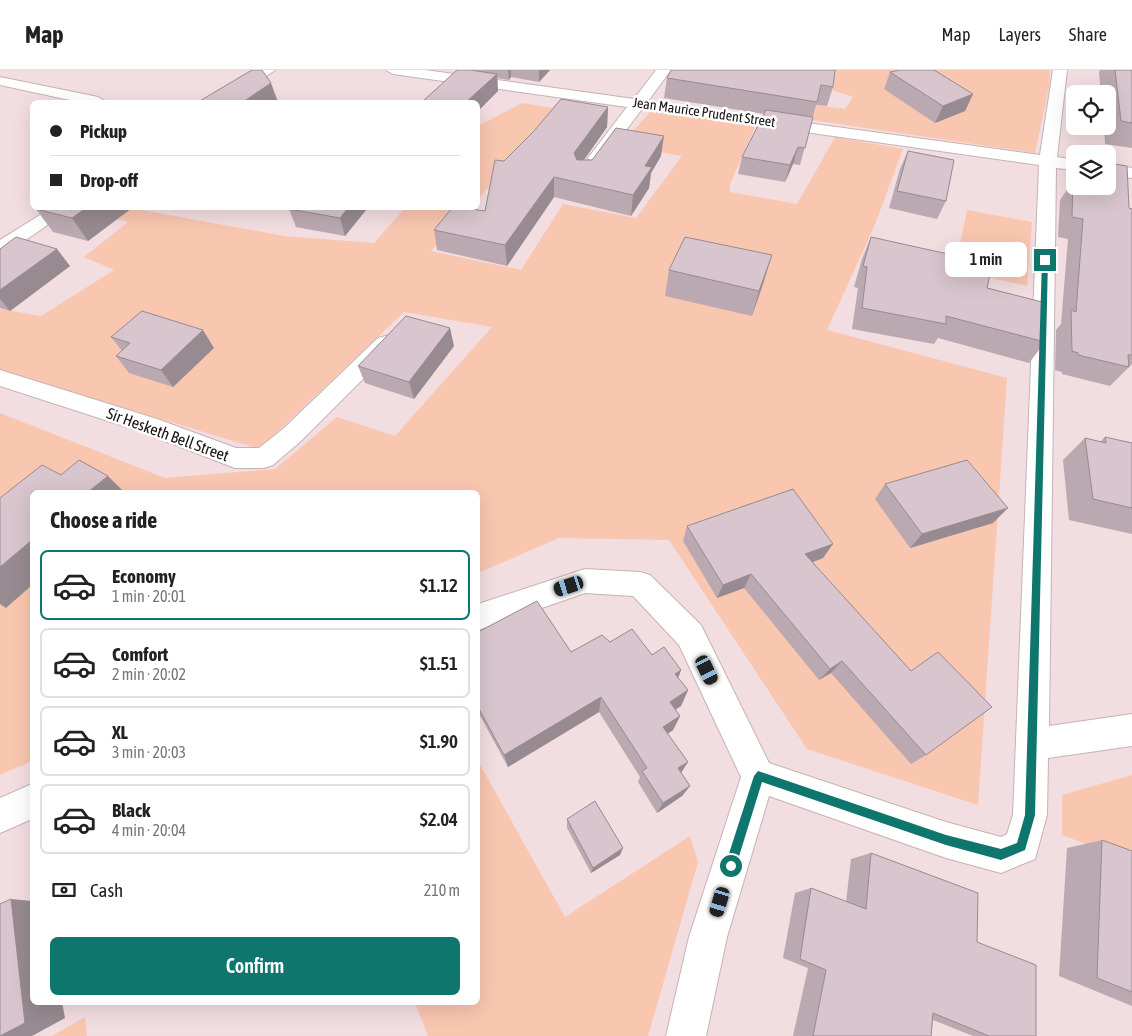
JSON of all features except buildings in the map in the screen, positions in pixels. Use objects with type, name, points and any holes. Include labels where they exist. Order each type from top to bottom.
[{"type":"street","points":[[223,100],[268,70]]},
{"type":"street","name":"Jean Maurice Prudent Street","points":[[393,70],[1066,164]]},
{"type":"street","points":[[589,168],[664,70]]},
{"type":"street","points":[[758,776],[946,840],[1001,855],[1022,846],[1030,815],[1048,161],[1060,70]]},
{"type":"street","points":[[0,81],[89,100]]},
{"type":"street","points":[[1116,171],[1132,173]]},
{"type":"street","points":[[0,249],[60,210]]},
{"type":"street","name":"Sir Hesketh Bell Street","points":[[0,378],[148,425],[235,458],[264,458],[292,435],[399,329]]},
{"type":"street","points":[[480,616],[585,581],[640,584],[690,635],[758,776],[708,937],[686,1036]]},
{"type":"street","points":[[1032,744],[1132,730]]},
{"type":"street","points":[[0,816],[30,802]]},
{"type":"shaded area","points":[[772,70],[1050,70],[1049,87],[1035,153],[805,119],[759,98],[845,109],[853,97]]},
{"type":"shaded area","points":[[522,103],[559,109],[480,197],[480,125]]},
{"type":"shaded area","points":[[650,112],[756,125],[730,184],[730,192],[797,204],[835,137],[903,149],[874,227],[827,330],[1007,378],[978,805],[807,749],[669,540],[559,538],[480,572],[480,490],[30,490],[30,762],[0,775],[0,413],[165,478],[275,469],[337,417],[395,436],[492,327],[404,312],[259,449],[0,370],[0,309],[41,316],[114,270],[84,257],[128,222],[79,210],[142,210],[284,236],[374,243],[403,210],[468,210],[431,251],[521,270],[563,204],[636,218],[682,156],[621,145]]},
{"type":"shaded area","points":[[967,210],[1032,222],[1027,286],[955,270]]},
{"type":"shaded area","points":[[480,765],[565,917],[690,836],[698,862],[648,1036],[428,1036],[416,1005],[480,1005]]},
{"type":"shaded area","points":[[1132,775],[1132,861],[1062,835],[1062,795]]},
{"type":"shaded area","points":[[85,1017],[87,1036],[52,1036]]},
{"type":"route","points":[[731,866],[758,776],[946,840],[1001,855],[1022,846],[1030,815],[1045,260]]}]
